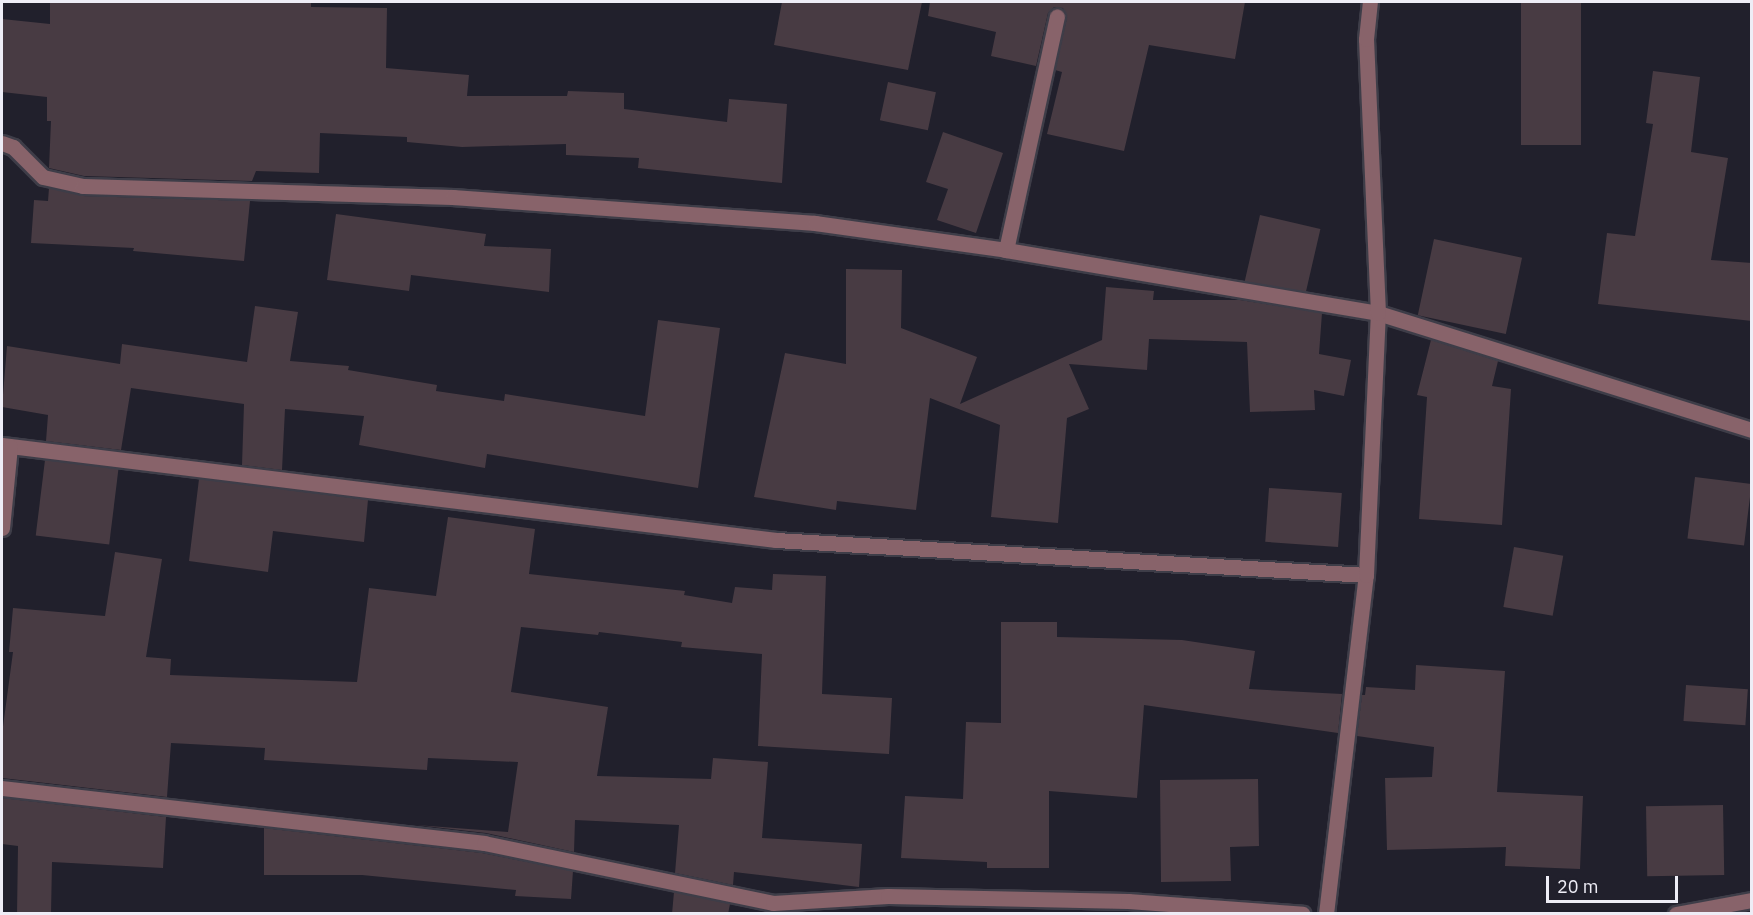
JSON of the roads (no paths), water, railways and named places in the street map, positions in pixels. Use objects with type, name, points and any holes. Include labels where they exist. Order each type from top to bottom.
[{"type":"street","points":[[1326,914],[1366,575],[1378,313],[1366,39],[1370,2]]},
{"type":"street","points":[[1006,250],[1057,15]]},
{"type":"street","points":[[2,143],[13,147],[43,177],[83,186],[465,198],[815,223],[1006,250],[1378,313],[1752,430]]},
{"type":"street","points":[[2,528],[6,446],[776,540],[1366,575]]},
{"type":"street","points":[[2,788],[484,843],[773,908],[888,896],[1128,901],[1303,914]]},
{"type":"street","points":[[1676,914],[1752,900]]}]
